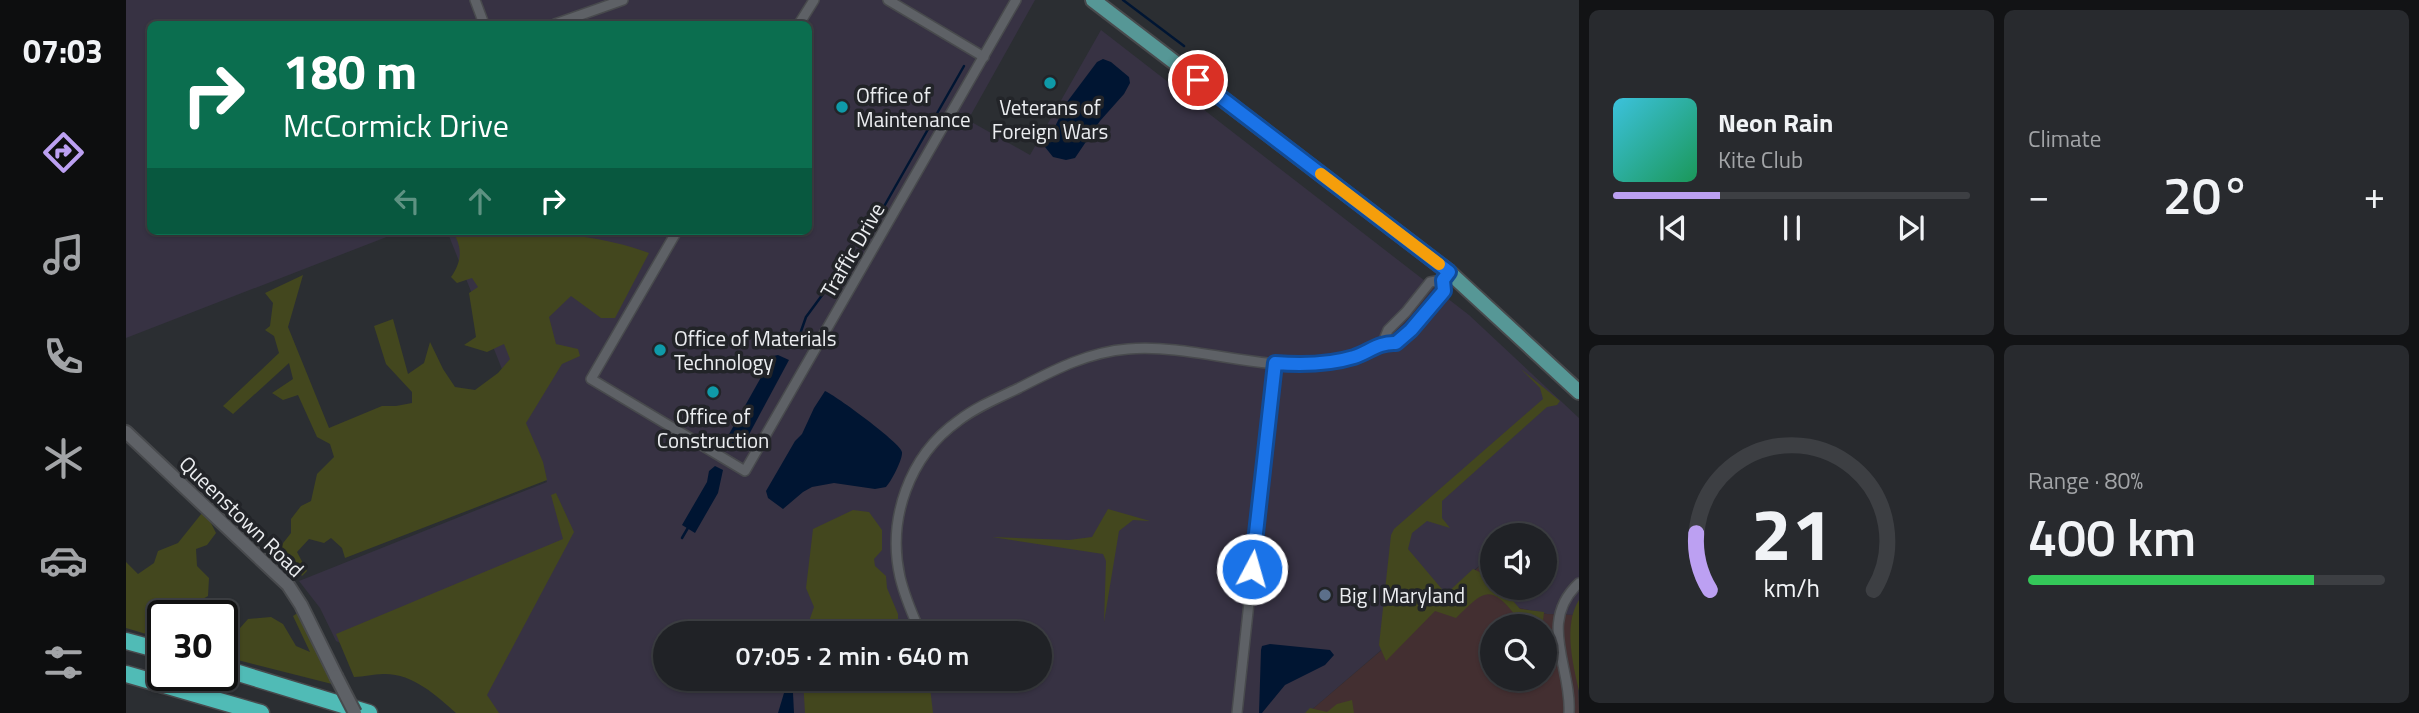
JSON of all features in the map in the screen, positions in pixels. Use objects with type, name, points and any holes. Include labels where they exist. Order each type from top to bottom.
[{"type":"highway","points":[[126,641],[147,647]]},
{"type":"highway","points":[[238,673],[369,713]]},
{"type":"highway","points":[[126,674],[261,713]]},
{"type":"main road","points":[[1093,0],[1446,276],[1579,392]]},
{"type":"street","points":[[475,0],[483,21]]},
{"type":"street","points":[[564,21],[623,0]]},
{"type":"street","points":[[801,21],[813,0],[822,0]]},
{"type":"street","points":[[888,0],[984,57]]},
{"type":"street","name":"Traffic Drive","points":[[675,235],[591,379],[745,471],[1016,0]]},
{"type":"street","points":[[916,621],[903,589],[898,564],[900,509],[909,481],[924,455],[957,421],[1056,368],[1109,352],[1148,349],[1302,365],[1334,362],[1361,354],[1383,342],[1396,343],[1411,330],[1444,291],[1446,276],[1430,282],[1388,330],[1383,342]]},
{"type":"street","points":[[1237,713],[1275,363]]},
{"type":"street","name":"Queenstown Road","points":[[126,432],[282,578],[301,605],[355,713]]},
{"type":"street","points":[[1569,713],[1558,624],[1565,598],[1579,583]]},
{"type":"shaded area","points":[[126,0],[1035,0],[968,120],[1030,155],[1101,30],[1469,315],[1579,418],[1579,606],[1575,615],[1547,614],[1515,607],[1509,600],[1557,600],[1557,523],[1480,523],[1480,567],[1308,713],[497,713],[336,641],[320,608],[299,581],[547,482],[449,235],[812,235],[812,21],[147,21],[147,235],[392,235],[126,338]]},
{"type":"shaded area","points":[[1480,566],[1480,600],[1507,600],[1515,607],[1547,614],[1480,614],[1480,691],[1557,691],[1557,614],[1575,615],[1579,713],[1308,713]]},
{"type":"green space","points":[[454,235],[569,235],[625,245],[649,253],[615,318],[601,318],[571,296],[549,317],[556,344],[578,349],[580,356],[562,364],[526,423],[543,462],[547,480],[345,558],[342,548],[331,538],[324,543],[309,539],[297,552],[307,571],[302,576],[280,547],[291,533],[291,519],[301,506],[311,501],[317,474],[334,457],[330,444],[317,437],[298,395],[283,400],[272,393],[293,379],[289,363],[233,414],[223,406],[279,353],[274,336],[265,330],[270,326],[273,303],[265,293],[303,275],[288,327],[329,428],[382,406],[412,403],[412,392],[386,364],[374,326],[393,319],[408,374],[424,363],[430,342],[455,387],[475,390],[498,373],[510,359],[504,344],[487,352],[464,345],[476,337],[469,293],[478,287],[472,278],[457,283],[451,277],[460,254]]},
{"type":"green space","points":[[1521,369],[1560,401],[1557,405],[1547,407],[1442,501],[1442,518],[1450,528],[1427,521],[1412,533],[1408,549],[1446,594],[1473,569],[1480,572],[1480,597],[1456,618],[1435,611],[1386,661],[1379,645],[1391,535],[1394,529],[1543,399],[1540,388]]},
{"type":"green space","points":[[556,493],[574,532],[487,695],[499,713],[456,713],[423,686],[404,677],[383,674],[354,677],[336,634],[563,539],[551,495]]},
{"type":"green space","points":[[1108,509],[1150,521],[1133,520],[1119,531],[1104,622],[1106,561],[1103,554],[992,537],[1069,540],[1092,537]]},
{"type":"green space","points":[[853,510],[869,512],[882,530],[882,550],[874,559],[875,566],[886,576],[887,588],[898,614],[898,621],[809,621],[814,607],[806,588],[813,529]]},
{"type":"green space","points":[[202,513],[209,519],[216,533],[207,545],[196,549],[197,566],[209,578],[208,596],[201,600],[147,600],[147,634],[126,628],[126,562],[138,574],[154,563],[158,551],[178,543]]},
{"type":"green space","points":[[1501,600],[1512,600],[1520,609],[1544,614],[1514,614]]},
{"type":"green space","points":[[1579,600],[1579,691],[1570,633],[1574,610]]},
{"type":"green space","points":[[299,612],[332,684],[238,660],[238,628],[248,619],[271,617],[283,624],[296,646],[310,652],[293,616]]},
{"type":"green space","points":[[804,691],[930,691],[933,713],[805,713]]},
{"type":"green space","points":[[1352,700],[1354,713],[1305,713],[1310,708],[1327,712],[1337,704]]},
{"type":"water","points":[[1103,59],[1129,77],[1130,83],[1075,158],[1066,160],[1053,157],[1045,147],[1067,102],[1097,62]]},
{"type":"water","points":[[778,355],[789,360],[745,442],[739,450],[724,443],[773,356]]},
{"type":"water","points":[[825,391],[854,410],[899,447],[902,452],[901,460],[886,487],[875,489],[834,483],[812,487],[783,509],[768,498],[766,491]]},
{"type":"water","points":[[715,466],[723,470],[718,493],[695,533],[682,525],[707,482],[709,471]]},
{"type":"water","points":[[1270,644],[1330,650],[1334,655],[1325,665],[1285,685],[1262,713],[1259,713],[1261,650],[1262,646]]},
{"type":"water","points":[[784,693],[793,693],[794,713],[778,713]]},
{"type":"waterway","points":[[1123,0],[1184,46]]},
{"type":"waterway","points":[[882,210],[964,66]]},
{"type":"waterway","points":[[800,334],[806,317],[848,260]]},
{"type":"waterway","points":[[682,538],[689,526]]},
{"type":"slow traffic","points":[[1321,174],[1439,264]]},
{"type":"place","name":"Veterans of Foreign Wars","points":[[1050,83]]},
{"type":"place","name":"Office of Maintenance","points":[[842,107]]},
{"type":"place","name":"Office of Materials Technology","points":[[660,350]]},
{"type":"place","name":"Office of Construction","points":[[713,392]]},
{"type":"place","name":"Big I Maryland","points":[[1325,595]]},
{"type":"route","points":[[1198,80],[1449,272],[1443,280],[1444,291],[1411,330],[1396,343],[1383,342],[1352,358],[1334,362],[1302,365],[1275,363],[1252,569]]}]
